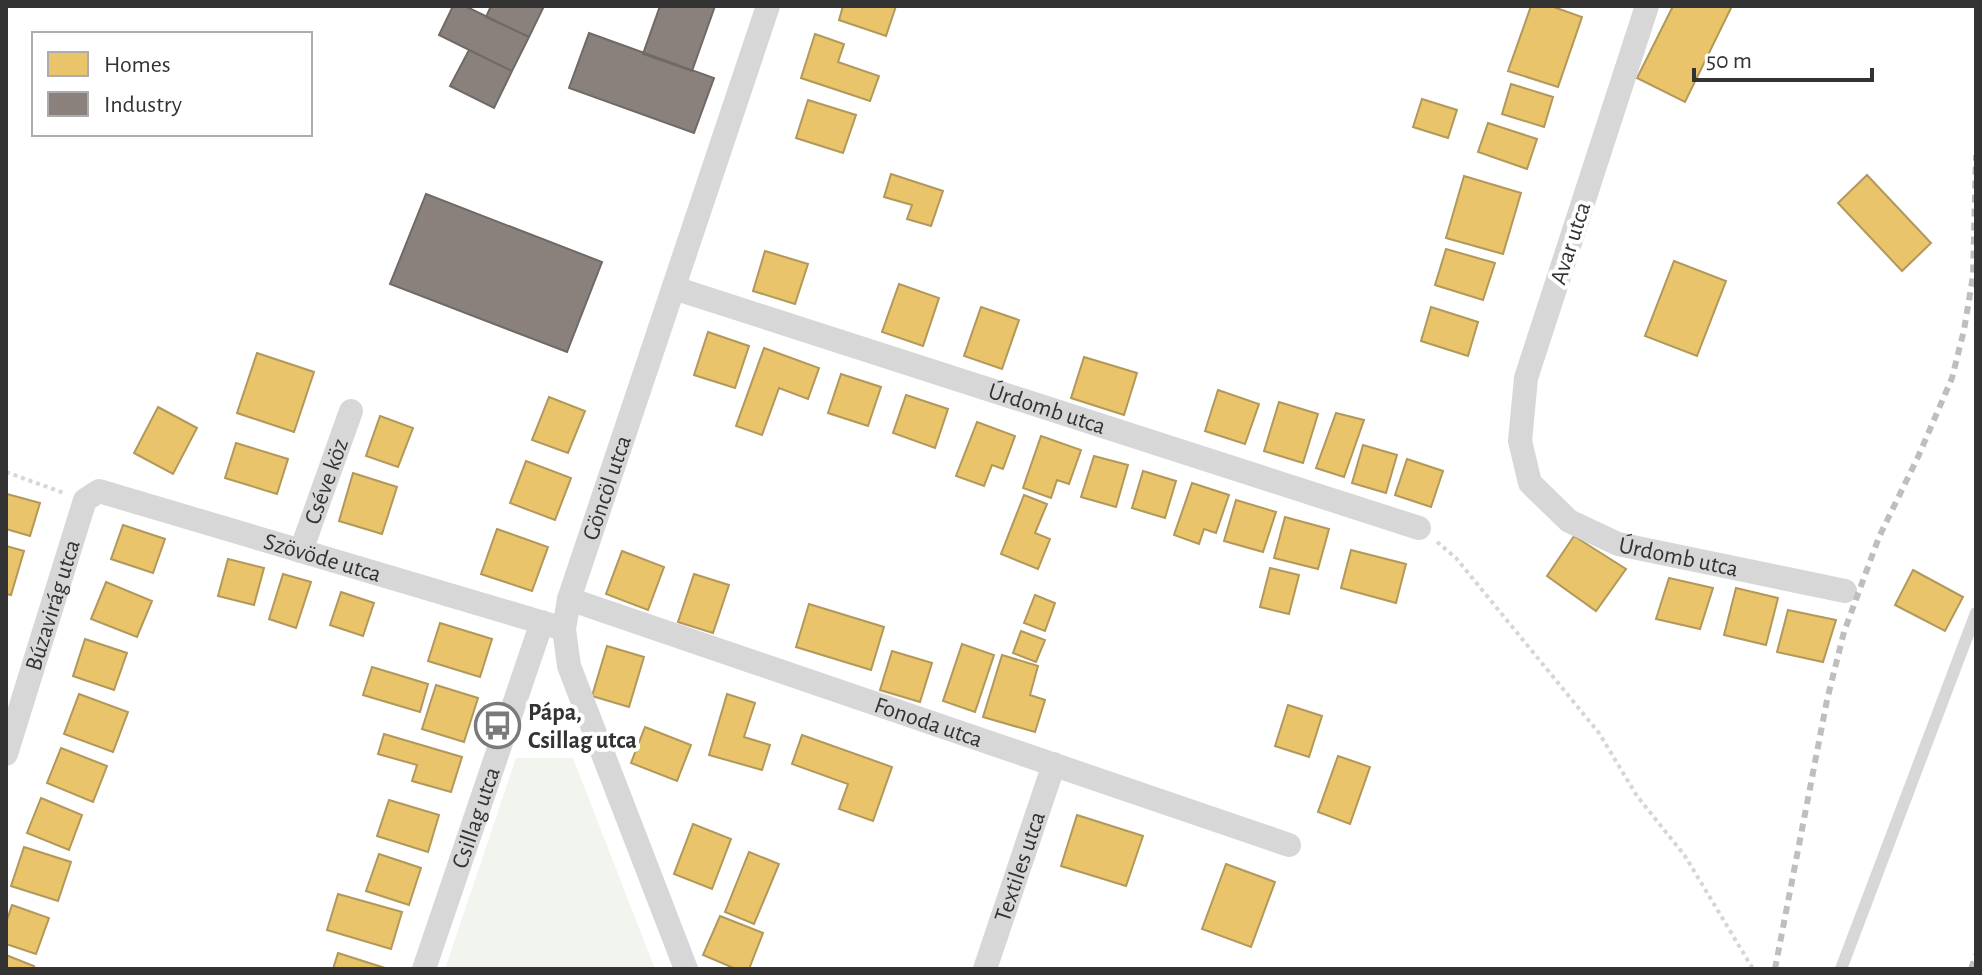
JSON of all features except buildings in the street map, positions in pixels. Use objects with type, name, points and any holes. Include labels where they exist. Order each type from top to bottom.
[{"type":"street","name":"Göncöl utca","points":[[686,969],[553,626],[569,599],[768,6]]},
{"type":"street","name":"Avar utca","points":[[1530,483],[1520,441],[1526,378],[1647,6]]},
{"type":"street","name":"Úrdomb utca","points":[[674,288],[1419,528]]},
{"type":"street","name":"Cséve köz","points":[[301,551],[351,411]]},
{"type":"street","name":"Úrdomb utca","points":[[1530,483],[1569,521],[1618,544],[1845,591]]},
{"type":"street","name":"Szövöde utca","points":[[85,500],[99,491],[553,626]]},
{"type":"street","name":"Búzavirág utca","points":[[6,754],[85,500]]},
{"type":"street","name":"Fonoda utca","points":[[569,599],[1289,845]]},
{"type":"street","name":"Csillag utca","points":[[424,969],[553,626]]},
{"type":"street","name":"Textiles utca","points":[[985,969],[1054,764]]},
{"type":"lane","points":[[1841,969],[1976,613]]},
{"type":"path","points":[[6,472],[85,500]]},
{"type":"path","points":[[1419,528],[1456,558],[1599,733],[1637,796],[1685,856],[1753,969]]},
{"type":"shaded area","points":[[516,758],[573,758],[655,969],[445,969]]},
{"type":"railway","points":[[1775,969],[1827,700],[1844,632],[1879,537],[1952,378],[1964,330],[1973,276],[1976,155]]},
{"type":"railway","points":[[1971,969],[1976,955]]},
{"type":"place","name":"Pápa, Csillag utca","points":[[497,726]]}]
